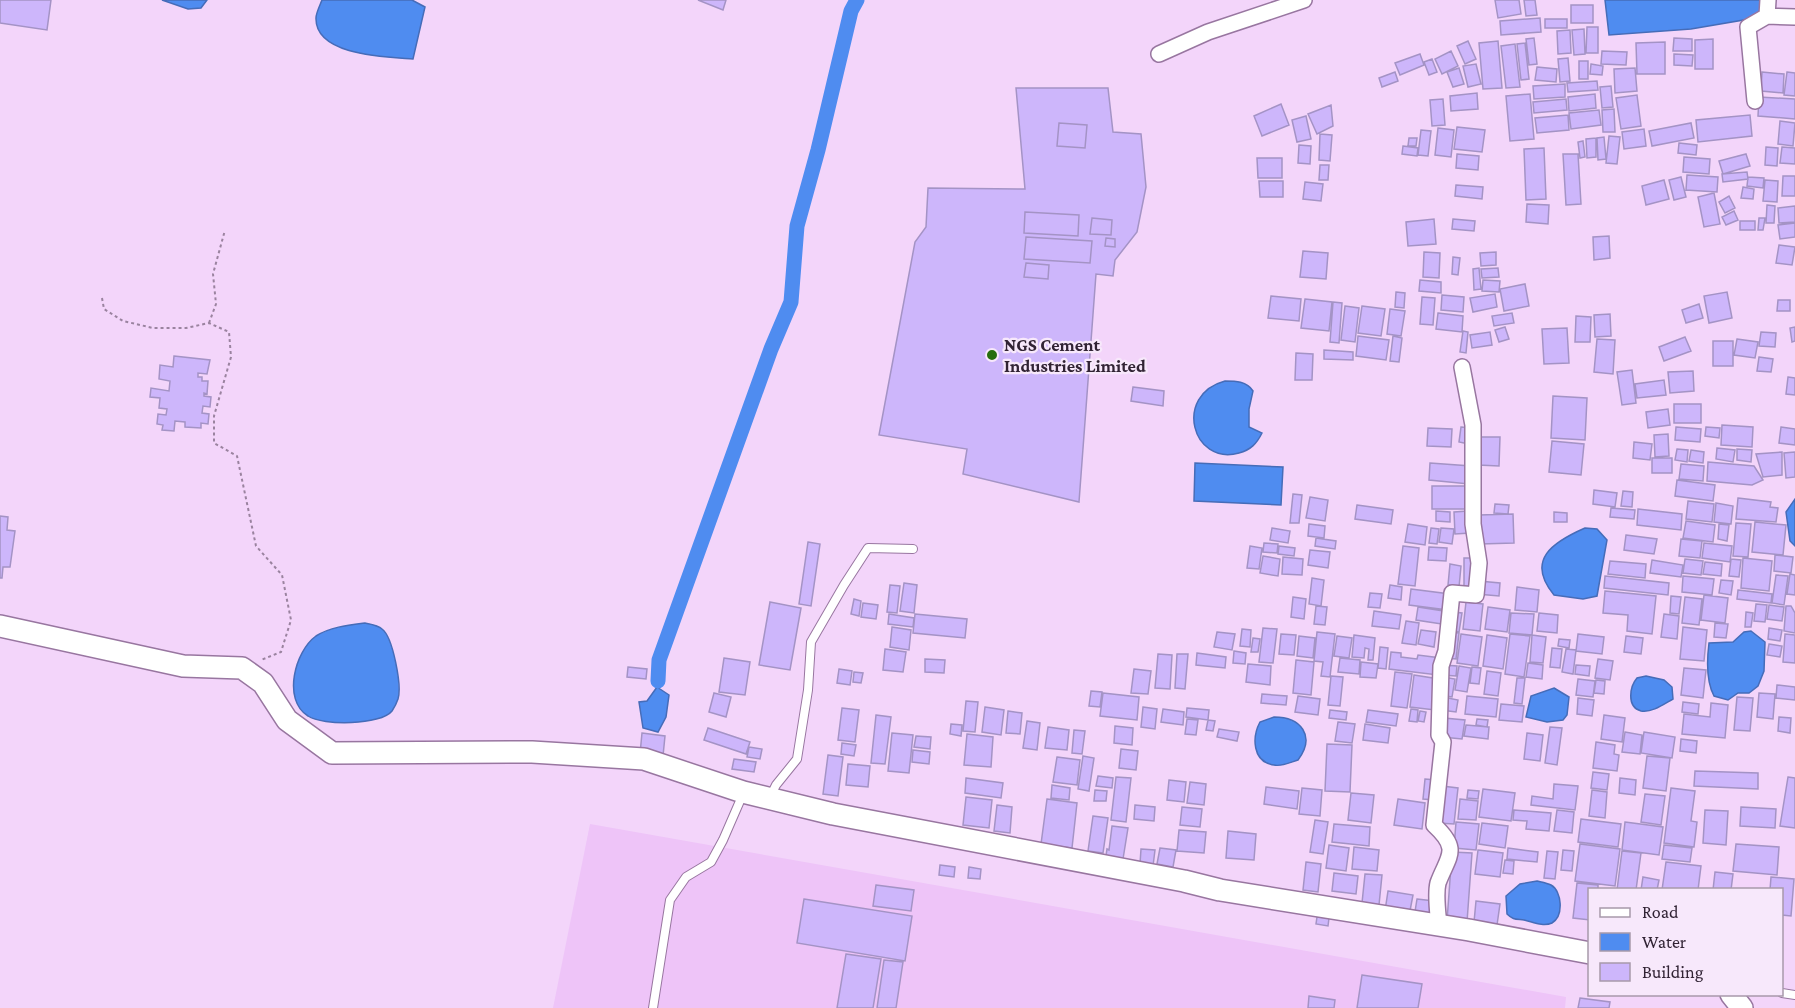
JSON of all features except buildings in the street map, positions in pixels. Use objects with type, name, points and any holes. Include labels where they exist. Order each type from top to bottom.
[{"type":"street","points":[[1159,54],[1208,32],[1304,0]]},
{"type":"street","points":[[1767,16],[1768,0]]},
{"type":"street","points":[[1755,101],[1748,27],[1767,16],[1795,17]]},
{"type":"street","points":[[1438,926],[1438,884],[1450,850],[1449,839],[1434,825],[1443,742],[1440,735],[1441,666],[1446,651],[1452,593],[1476,595],[1479,563],[1473,524],[1473,425],[1462,368]]},
{"type":"street","points":[[0,626],[183,666],[242,668],[263,683],[287,720],[332,753],[532,752],[644,759],[743,792],[833,814],[1221,890],[1588,953]]},
{"type":"street","points":[[1733,996],[1742,1008]]},
{"type":"lane","points":[[769,798],[776,785],[797,759],[811,642],[868,548],[913,549]]},
{"type":"lane","points":[[653,1008],[670,900],[686,877],[711,862],[743,792]]},
{"type":"path","points":[[209,323],[216,304],[213,274],[225,230]]},
{"type":"path","points":[[102,298],[104,309],[123,321],[153,328],[186,328],[209,323],[229,333],[231,357],[214,416],[214,443],[237,456],[256,546],[282,575],[291,620],[281,652],[242,668]]},
{"type":"shaded area","points":[[590,824],[1566,997],[1565,1008],[553,1008]]},
{"type":"water","points":[[162,0],[207,0],[201,8],[188,9]]},
{"type":"water","points":[[322,0],[412,0],[425,7],[413,59],[354,52],[327,40],[319,31],[316,18]]},
{"type":"water","points":[[1605,0],[1761,0],[1761,17],[1691,29],[1609,35]]},
{"type":"water","points":[[1225,381],[1244,383],[1253,391],[1249,409],[1249,427],[1262,433],[1253,446],[1239,453],[1223,454],[1210,449],[1200,440],[1195,427],[1194,413],[1199,400],[1209,389]]},
{"type":"water","points":[[1195,463],[1283,467],[1281,505],[1194,501]]},
{"type":"water","points":[[1795,499],[1795,546],[1790,541],[1786,512]]},
{"type":"water","points":[[1585,528],[1597,529],[1607,540],[1597,596],[1583,599],[1554,595],[1542,572],[1543,562],[1553,546]]},
{"type":"water","points":[[365,623],[382,629],[390,641],[398,673],[399,693],[393,710],[386,716],[376,719],[338,723],[308,716],[300,709],[295,699],[294,676],[302,653],[316,636],[327,630]]},
{"type":"water","points":[[1751,631],[1765,642],[1764,671],[1758,686],[1749,693],[1738,693],[1728,700],[1714,696],[1708,677],[1709,643],[1733,642],[1744,632]]},
{"type":"water","points":[[1646,676],[1664,680],[1672,687],[1673,699],[1649,711],[1636,709],[1631,701],[1633,686],[1637,678]]},
{"type":"water","points":[[657,687],[669,695],[666,717],[658,732],[643,728],[639,702],[647,701]]},
{"type":"water","points":[[1554,688],[1569,697],[1567,715],[1563,720],[1547,722],[1526,717],[1531,696]]},
{"type":"water","points":[[1274,717],[1292,720],[1303,730],[1306,743],[1298,760],[1277,765],[1267,763],[1258,754],[1255,741],[1257,728],[1260,722]]},
{"type":"water","points":[[1537,881],[1551,885],[1557,892],[1560,909],[1556,920],[1549,924],[1542,924],[1509,916],[1506,896],[1520,884]]},
{"type":"waterway","points":[[658,681],[659,660],[771,349],[791,302],[797,226],[818,150],[851,11],[857,0]]},
{"type":"place","name":"NGS Cement Industries Limited","points":[[992,355]]}]
